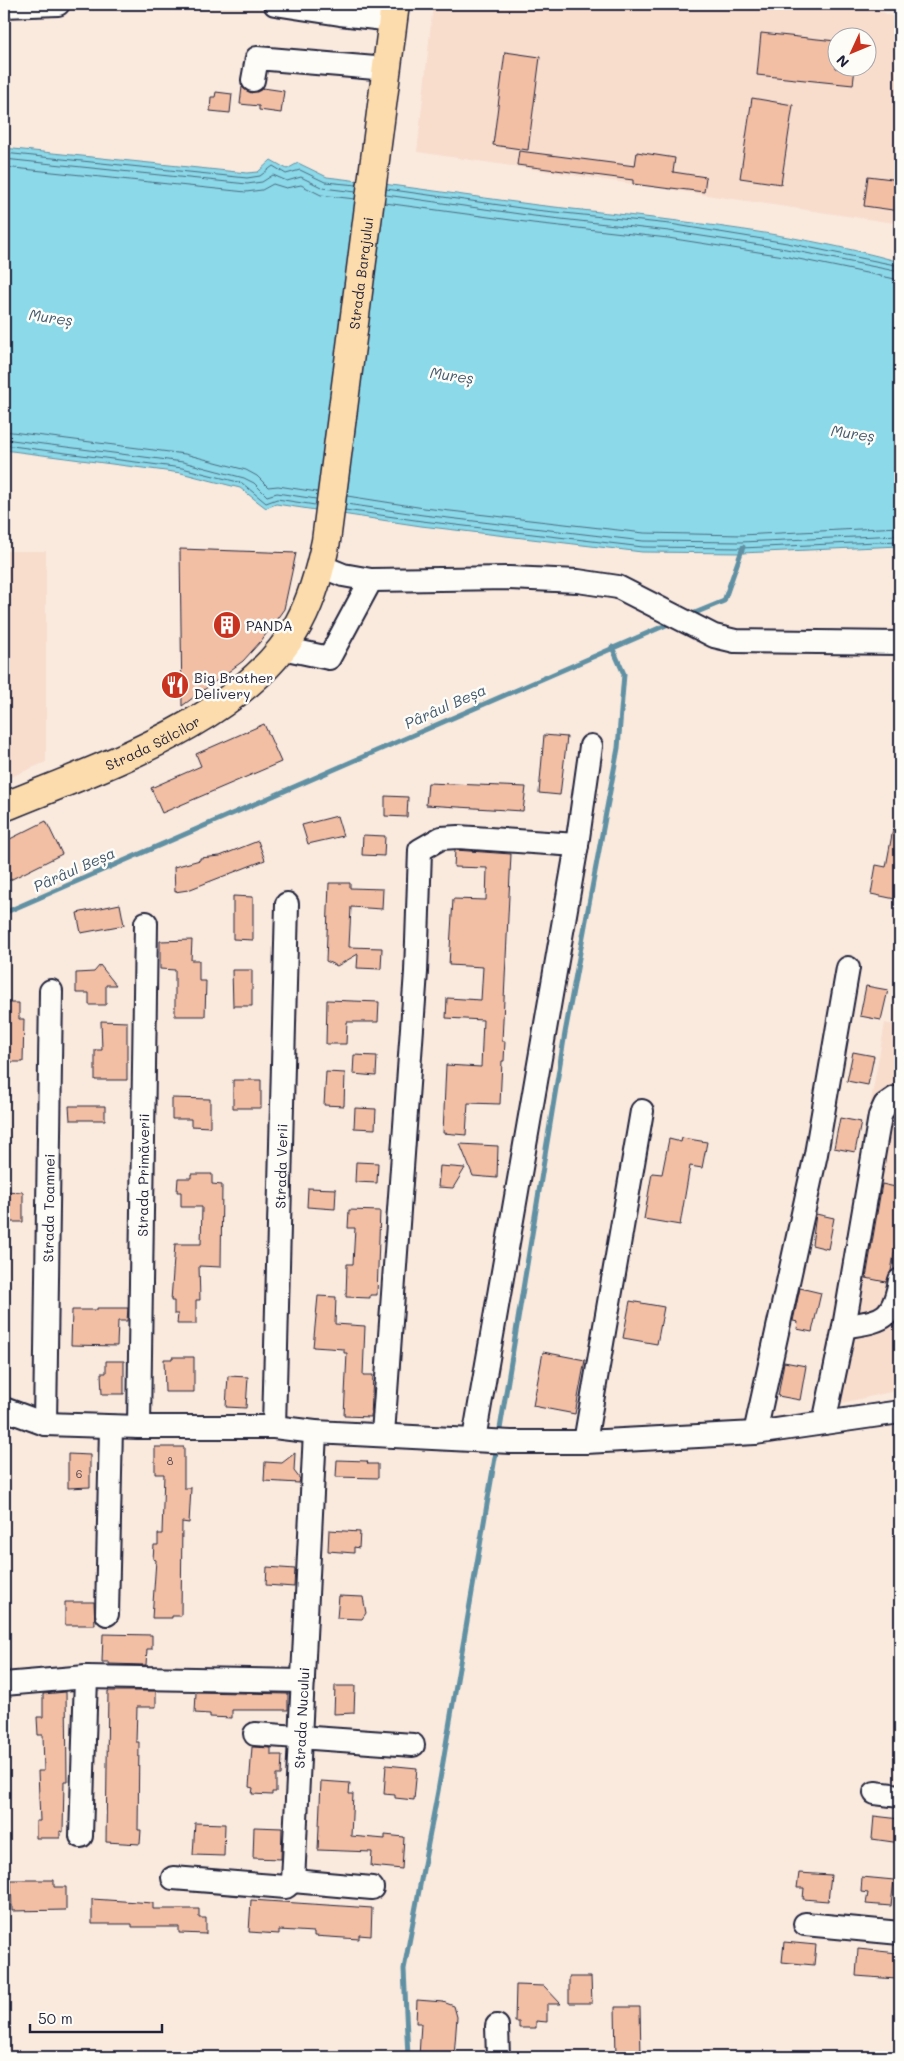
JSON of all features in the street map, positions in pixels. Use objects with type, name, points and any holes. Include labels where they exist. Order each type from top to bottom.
[{"type":"main road","name":"Strada Barajului","points":[[324,554],[394,12]]},
{"type":"main road","name":"Strada Sălcilor","points":[[4,807],[166,739],[217,707],[264,669],[282,648],[298,624],[317,582],[324,554]]},
{"type":"street","points":[[4,6],[58,4]]},
{"type":"street","points":[[276,4],[340,14],[394,12]]},
{"type":"street","points":[[253,80],[256,58],[387,69]]},
{"type":"street","points":[[324,554],[343,576],[372,580],[509,578],[578,581],[618,587],[714,636],[735,641],[900,644]]},
{"type":"street","points":[[282,648],[329,658],[372,580]]},
{"type":"street","points":[[480,1439],[577,845],[591,746]]},
{"type":"street","points":[[383,1434],[416,972],[420,850],[441,838],[458,837],[577,845]]},
{"type":"street","name":"Strada Verii","points":[[274,1427],[287,904]]},
{"type":"street","name":"Strada Primăverii","points":[[139,1427],[146,922]]},
{"type":"street","points":[[755,1433],[816,1154],[848,968]]},
{"type":"street","name":"Strada Toamnei","points":[[45,1424],[51,991]]},
{"type":"street","points":[[824,1423],[844,1327],[880,1116],[885,1105],[895,1098],[900,1099]]},
{"type":"street","points":[[585,1442],[642,1111]]},
{"type":"street","points":[[844,1327],[881,1320],[897,1300],[900,1280]]},
{"type":"street","points":[[4,1409],[45,1424],[111,1427],[274,1427],[315,1432],[511,1442],[585,1442],[755,1433],[900,1412]]},
{"type":"street","points":[[107,1614],[111,1427]]},
{"type":"street","name":"Strada Nucului","points":[[293,1881],[315,1432]]},
{"type":"street","points":[[4,1684],[86,1677],[303,1681]]},
{"type":"street","points":[[80,1836],[86,1677]]},
{"type":"street","points":[[255,1734],[412,1745]]},
{"type":"street","points":[[875,1793],[900,1796]]},
{"type":"street","points":[[173,1878],[286,1887],[293,1881],[372,1888]]},
{"type":"street","points":[[805,1924],[900,1933]]},
{"type":"street","points":[[497,2026],[498,2057]]},
{"type":"shaded area","points":[[433,4],[865,4],[900,20],[900,224],[417,152]]},
{"type":"shaded area","points":[[4,551],[46,551],[46,762],[4,780]]},
{"type":"shaded area","points":[[885,1023],[900,1026],[900,1390],[815,1409]]},
{"type":"water","name":"Mureș","points":[[4,148],[247,173],[258,172],[271,160],[287,169],[298,163],[327,177],[537,205],[720,226],[811,241],[900,262],[900,546],[741,553],[642,552],[421,526],[276,504],[266,508],[240,488],[181,473],[4,450]]},
{"type":"building","points":[[761,33],[826,40],[826,78],[854,78],[853,85],[757,75]]},
{"type":"building","points":[[505,52],[540,57],[528,150],[493,145]]},
{"type":"building","points":[[242,87],[251,93],[263,88],[284,91],[281,113],[259,110],[259,106],[240,104]]},
{"type":"building","points":[[216,92],[232,94],[230,113],[210,111],[211,97],[215,97]]},
{"type":"building","points":[[752,98],[793,105],[781,184],[740,178]]},
{"type":"building","points":[[519,151],[635,166],[637,152],[675,158],[673,172],[706,177],[704,192],[633,184],[633,180],[517,165]]},
{"type":"building","points":[[868,176],[900,180],[900,211],[864,206]]},
{"type":"building","name":"PANDA","points":[[180,549],[296,553],[284,609],[261,641],[243,661],[182,706]]},
{"type":"building","points":[[264,724],[281,762],[162,813],[151,788],[201,766],[196,754]]},
{"type":"building","points":[[544,735],[567,737],[560,795],[539,793]]},
{"type":"building","points":[[428,783],[526,787],[523,811],[426,805]]},
{"type":"building","points":[[385,796],[408,797],[407,817],[385,816]]},
{"type":"building","points":[[337,816],[343,836],[308,844],[302,825]]},
{"type":"building","points":[[46,821],[62,854],[4,883],[4,842]]},
{"type":"building","points":[[893,829],[900,830],[900,900],[871,894],[876,865],[886,867]]},
{"type":"building","points":[[363,835],[385,836],[384,856],[362,855]]},
{"type":"building","points":[[258,841],[265,860],[188,890],[175,892],[174,867],[200,860],[200,858],[220,856]]},
{"type":"building","points":[[455,850],[511,854],[502,1041],[505,1041],[500,1104],[468,1103],[466,1135],[443,1133],[446,1065],[481,1067],[483,1020],[446,1018],[447,998],[481,1000],[483,967],[449,965],[453,899],[486,900],[487,868],[454,867]]},
{"type":"building","points":[[329,883],[350,883],[350,888],[383,889],[382,909],[351,907],[349,947],[382,948],[381,969],[357,968],[358,954],[337,966],[326,961]]},
{"type":"building","points":[[233,896],[253,897],[253,940],[233,939]]},
{"type":"building","points":[[120,904],[124,925],[81,933],[77,913]]},
{"type":"building","points":[[192,940],[191,960],[199,960],[199,981],[206,981],[205,1016],[175,1016],[175,970],[160,969],[160,941]]},
{"type":"building","points":[[100,965],[116,985],[106,985],[106,1005],[89,1005],[89,993],[76,993],[76,973],[94,972]]},
{"type":"building","points":[[232,970],[252,970],[252,1006],[233,1006]]},
{"type":"building","points":[[866,986],[888,990],[881,1020],[860,1016]]},
{"type":"building","points":[[327,1000],[379,1002],[378,1022],[347,1022],[346,1044],[326,1044]]},
{"type":"building","points":[[4,1003],[19,1003],[19,1019],[24,1019],[23,1062],[4,1062]]},
{"type":"building","points":[[101,1021],[127,1022],[127,1080],[95,1080],[95,1050],[102,1050]]},
{"type":"building","points":[[853,1052],[874,1056],[868,1085],[847,1081]]},
{"type":"building","points":[[354,1055],[377,1056],[376,1076],[353,1074]]},
{"type":"building","points":[[326,1072],[345,1073],[344,1106],[324,1105]]},
{"type":"building","points":[[233,1080],[261,1080],[261,1108],[233,1108]]},
{"type":"building","points":[[172,1098],[210,1099],[210,1127],[191,1126],[191,1119],[172,1119]]},
{"type":"building","points":[[69,1106],[105,1106],[105,1120],[70,1120]]},
{"type":"building","points":[[355,1108],[376,1109],[375,1129],[354,1128]]},
{"type":"building","points":[[840,1118],[861,1122],[855,1152],[834,1148]]},
{"type":"building","points":[[682,1138],[707,1142],[702,1168],[690,1166],[680,1225],[644,1219],[652,1173],[662,1174],[669,1139],[681,1142]]},
{"type":"building","points":[[460,1144],[498,1146],[497,1178],[473,1176]]},
{"type":"building","points":[[356,1162],[378,1163],[377,1183],[355,1182]]},
{"type":"building","points":[[440,1166],[465,1168],[453,1188],[438,1187]]},
{"type":"building","points":[[191,1174],[212,1174],[212,1184],[222,1185],[221,1267],[199,1266],[200,1300],[196,1300],[196,1324],[177,1324],[178,1314],[174,1314],[174,1301],[171,1301],[175,1244],[201,1244],[202,1207],[181,1207],[181,1192],[177,1192],[178,1178],[191,1178]]},
{"type":"building","points":[[882,1184],[900,1188],[900,1222],[891,1271],[886,1282],[866,1278]]},
{"type":"building","points":[[308,1188],[336,1189],[335,1209],[307,1207]]},
{"type":"building","points":[[4,1191],[23,1192],[23,1222],[4,1222]]},
{"type":"building","points":[[349,1210],[380,1211],[377,1295],[370,1295],[370,1298],[346,1297],[347,1264],[353,1264],[355,1228],[348,1228]]},
{"type":"building","points":[[816,1214],[834,1218],[828,1249],[812,1245]]},
{"type":"building","points":[[800,1288],[821,1293],[812,1332],[797,1329],[798,1322],[793,1321]]},
{"type":"building","points":[[318,1296],[336,1297],[335,1324],[365,1326],[363,1375],[373,1375],[371,1417],[344,1416],[347,1353],[344,1353],[344,1349],[313,1347]]},
{"type":"building","points":[[630,1301],[664,1307],[657,1344],[623,1338]]},
{"type":"building","points":[[97,1308],[128,1308],[127,1321],[118,1321],[117,1346],[71,1345],[72,1310],[97,1310]]},
{"type":"building","points":[[543,1352],[585,1360],[575,1414],[533,1406]]},
{"type":"building","points":[[172,1357],[194,1357],[194,1392],[165,1392],[164,1359],[172,1359]]},
{"type":"building","points":[[106,1361],[124,1361],[124,1394],[102,1394],[101,1373],[106,1373]]},
{"type":"building","points":[[784,1362],[806,1366],[800,1400],[778,1396]]},
{"type":"building","points":[[228,1376],[248,1377],[246,1408],[226,1407]]},
{"type":"building","points":[[155,1447],[184,1447],[184,1488],[191,1488],[189,1523],[182,1522],[181,1616],[172,1616],[172,1618],[152,1618],[156,1560],[153,1559],[154,1545],[158,1545],[158,1534],[162,1534],[164,1474],[155,1474]]},
{"type":"building","points":[[295,1453],[294,1471],[300,1479],[299,1483],[264,1481],[265,1462],[282,1463]]},
{"type":"building","points":[[68,1454],[90,1455],[90,1487],[68,1488]]},
{"type":"building","points":[[337,1460],[367,1461],[368,1464],[378,1464],[378,1478],[336,1477]]},
{"type":"building","points":[[329,1530],[360,1532],[359,1548],[354,1547],[354,1553],[328,1551]]},
{"type":"building","points":[[267,1567],[295,1569],[294,1587],[266,1585]]},
{"type":"building","points":[[339,1596],[363,1597],[366,1613],[362,1619],[337,1618]]},
{"type":"building","points":[[65,1602],[94,1602],[95,1625],[65,1625]]},
{"type":"building","points":[[103,1634],[152,1635],[152,1649],[147,1649],[146,1665],[109,1664],[109,1662],[102,1662]]},
{"type":"building","points":[[335,1686],[355,1686],[354,1713],[334,1714]]},
{"type":"building","points":[[108,1691],[156,1691],[156,1707],[137,1707],[136,1742],[139,1742],[138,1830],[141,1830],[140,1844],[106,1842]]},
{"type":"building","points":[[66,1692],[67,1781],[64,1781],[63,1832],[60,1831],[60,1838],[36,1838],[36,1821],[40,1821],[38,1771],[44,1771],[43,1735],[38,1735],[37,1717],[43,1717],[43,1694]]},
{"type":"building","points":[[196,1692],[288,1694],[288,1710],[232,1710],[232,1718],[210,1717],[210,1714],[195,1713]]},
{"type":"building","points":[[252,1747],[271,1748],[271,1755],[282,1755],[281,1775],[276,1775],[276,1792],[272,1792],[272,1795],[252,1794],[253,1788],[249,1787]]},
{"type":"building","points":[[386,1765],[417,1768],[414,1800],[395,1798],[395,1795],[384,1794]]},
{"type":"building","points":[[321,1781],[350,1783],[349,1794],[353,1794],[351,1836],[385,1839],[385,1835],[404,1837],[402,1869],[371,1866],[372,1852],[318,1850]]},
{"type":"building","points":[[874,1816],[900,1819],[900,1843],[872,1839]]},
{"type":"building","points":[[195,1823],[225,1824],[224,1856],[193,1855]]},
{"type":"building","points":[[254,1827],[282,1828],[281,1859],[253,1858]]},
{"type":"building","points":[[799,1873],[831,1875],[828,1901],[803,1899],[804,1888],[797,1888]]},
{"type":"building","points":[[862,1877],[894,1880],[891,1906],[866,1904],[868,1893],[861,1892]]},
{"type":"building","points":[[11,1880],[54,1880],[54,1887],[66,1887],[66,1910],[12,1911]]},
{"type":"building","points":[[92,1899],[153,1903],[153,1909],[199,1909],[199,1918],[206,1918],[206,1934],[179,1933],[179,1927],[132,1927],[132,1924],[92,1924]]},
{"type":"building","points":[[251,1900],[372,1908],[371,1936],[359,1935],[359,1939],[314,1936],[314,1932],[279,1930],[279,1934],[249,1932]]},
{"type":"building","points":[[784,1942],[816,1945],[814,1965],[782,1962]]},
{"type":"building","points":[[858,1949],[898,1953],[896,1979],[856,1976]]},
{"type":"building","points":[[569,1977],[591,1977],[592,2003],[569,2003]]},
{"type":"building","points":[[516,1985],[544,1986],[561,2004],[547,2004],[547,2022],[536,2021],[536,2028],[519,2028],[519,2022],[515,2022]]},
{"type":"building","points":[[417,2000],[443,2002],[454,2006],[457,2017],[454,2057],[419,2057],[421,2023],[416,2023]]},
{"type":"building","points":[[615,2007],[640,2007],[641,2057],[616,2057]]},
{"type":"waterway","name":"Pârâul Beșa","points":[[690,615],[724,601],[743,547]]},
{"type":"waterway","name":"Pârâul Beșa","points":[[4,913],[673,622]]},
{"type":"waterway","points":[[499,1435],[565,1033],[618,748],[624,674],[612,647]]},
{"type":"waterway","points":[[408,2057],[404,1969],[438,1791],[497,1446]]},
{"type":"place","name":"PANDA","points":[[227,625]]},
{"type":"place","name":"Big Brother Delivery","points":[[175,685]]}]
